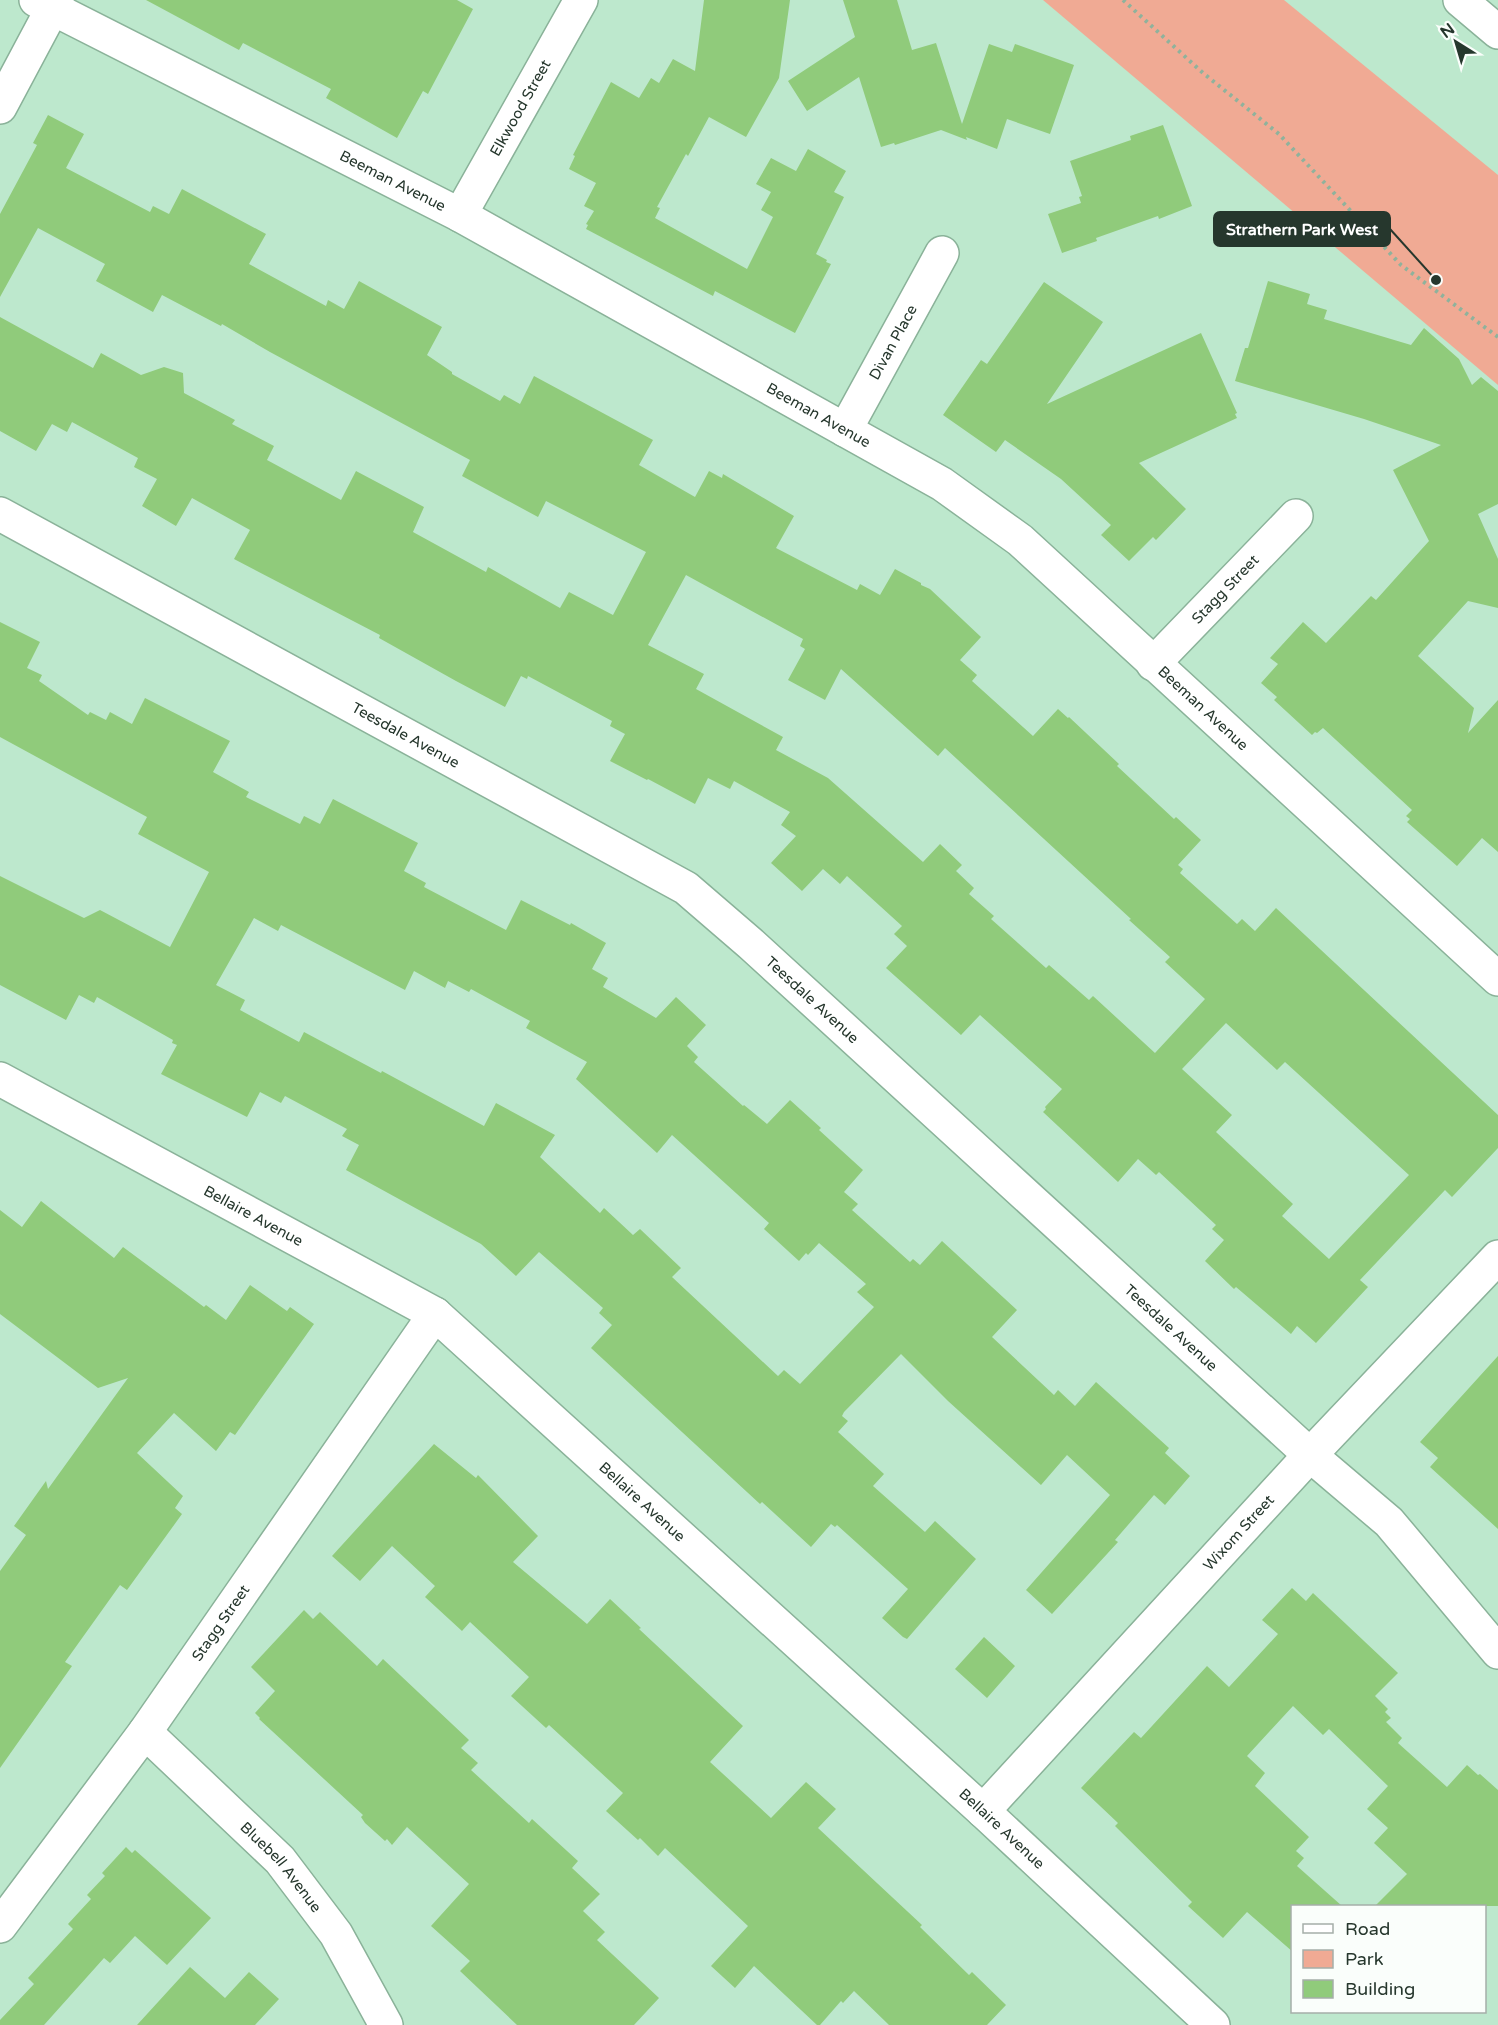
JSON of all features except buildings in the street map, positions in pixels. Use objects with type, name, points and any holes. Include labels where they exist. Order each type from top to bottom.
[{"type":"main road","name":"Elkwood Street","points":[[459,215],[580,0]]},
{"type":"main road","points":[[1460,0],[1498,32]]},
{"type":"main road","name":"Beeman Avenue","points":[[48,3],[459,215],[942,484],[1020,540],[1153,664],[1494,966]]},
{"type":"main road","points":[[0,107],[48,3]]},
{"type":"main road","name":"Divan Place","points":[[844,430],[942,253]]},
{"type":"main road","name":"Teesdale Avenue","points":[[0,513],[687,888],[1310,1455],[1389,1522],[1498,1652]]},
{"type":"main road","name":"Stagg Street","points":[[1153,664],[1296,516]]},
{"type":"main road","name":"Bellaire Avenue","points":[[0,1079],[435,1314],[983,1811],[1213,2025]]},
{"type":"main road","name":"Wixom Street","points":[[983,1811],[1310,1455],[1498,1257]]},
{"type":"main road","name":"Stagg Street","points":[[0,1926],[145,1732],[435,1314]]},
{"type":"main road","name":"Bluebell Avenue","points":[[145,1732],[280,1860],[336,1934],[386,2025]]},
{"type":"path","points":[[1124,0],[1203,73],[1279,134],[1401,265],[1498,337]]},
{"type":"green space","points":[[1043,0],[1284,0],[1498,175],[1498,385]]},
{"type":"place","name":"Strathern Park West","points":[[1436,280]]}]
